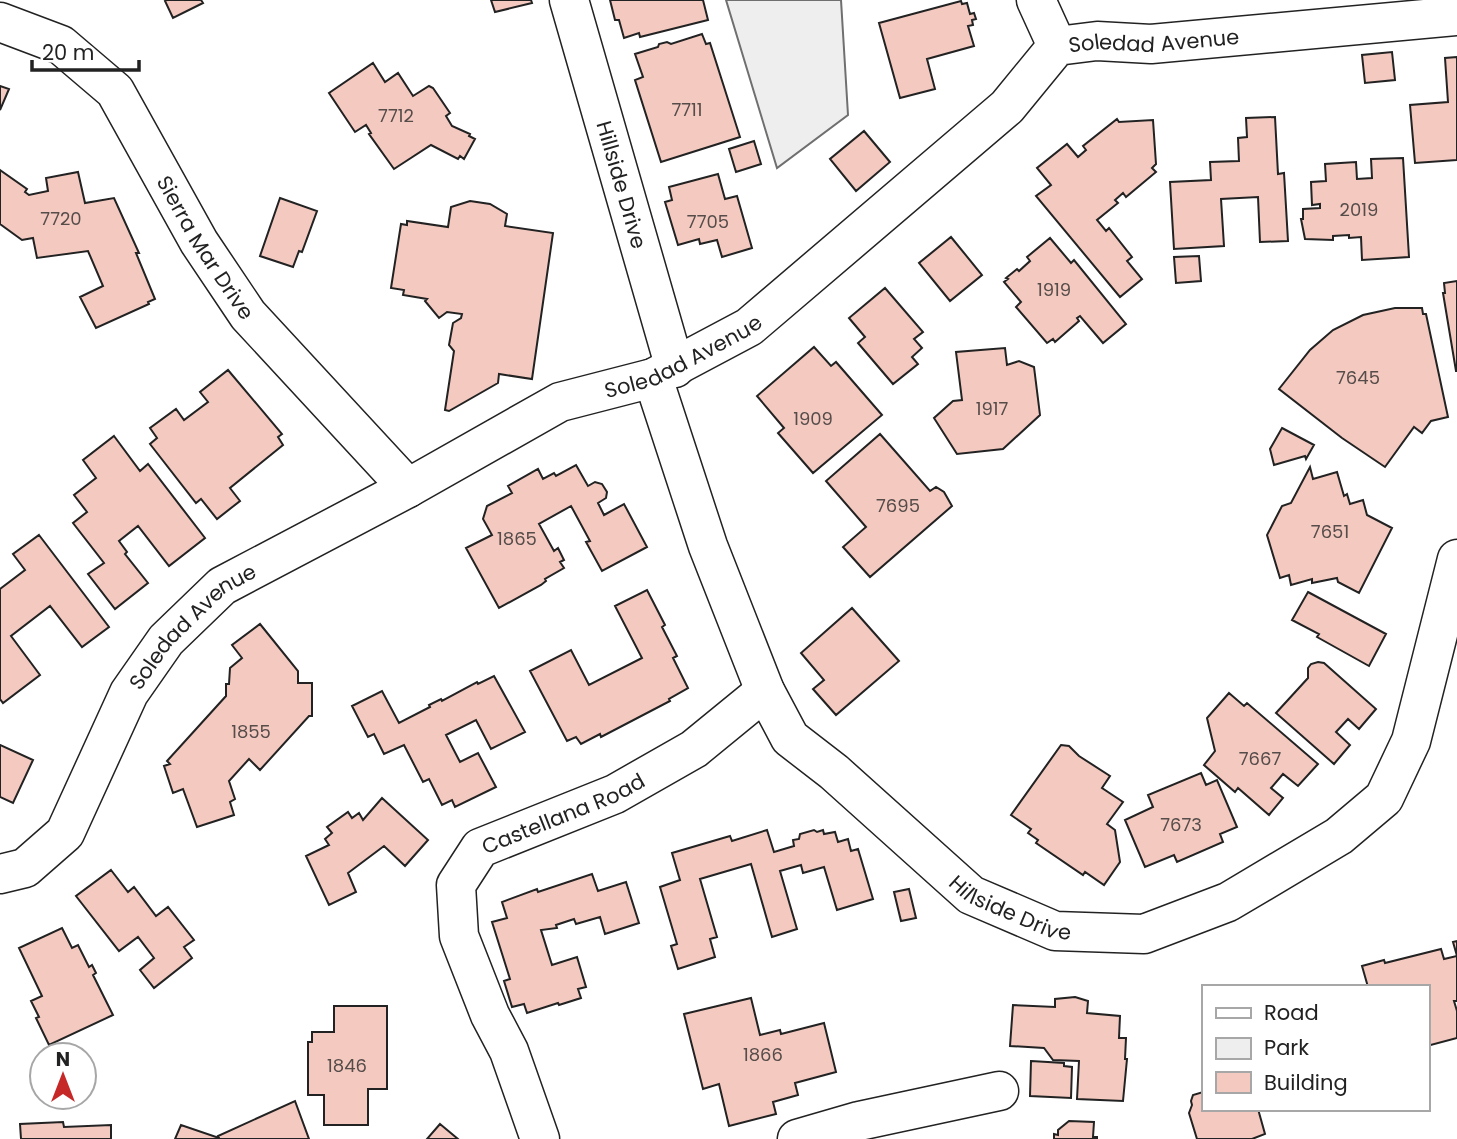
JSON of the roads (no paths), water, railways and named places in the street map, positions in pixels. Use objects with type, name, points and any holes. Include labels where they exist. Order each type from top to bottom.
[{"type":"street","name":"Hillside Drive","points":[[569,0],[708,546],[765,691],[790,738],[834,772],[971,895],[1055,931],[1144,934],[1228,902],[1339,836],[1384,798],[1411,741],[1457,559]]},
{"type":"street","points":[[1036,0],[1057,46]]},
{"type":"street","name":"Soledad Avenue","points":[[0,896],[12,871],[65,833],[129,693],[166,640],[222,586],[408,488],[560,402],[664,373],[749,327],[1007,107],[1057,46],[1097,41],[1151,44],[1457,16]]},
{"type":"street","name":"Sierra Mar Drive","points":[[0,22],[61,45],[115,91],[199,243],[248,315],[408,488]]},
{"type":"street","name":"Castellana Road","points":[[540,1139],[509,1051],[489,1015],[459,936],[456,885],[480,848],[615,793],[694,749],[765,691]]},
{"type":"street","points":[[797,1139],[859,1121],[999,1091]]}]
